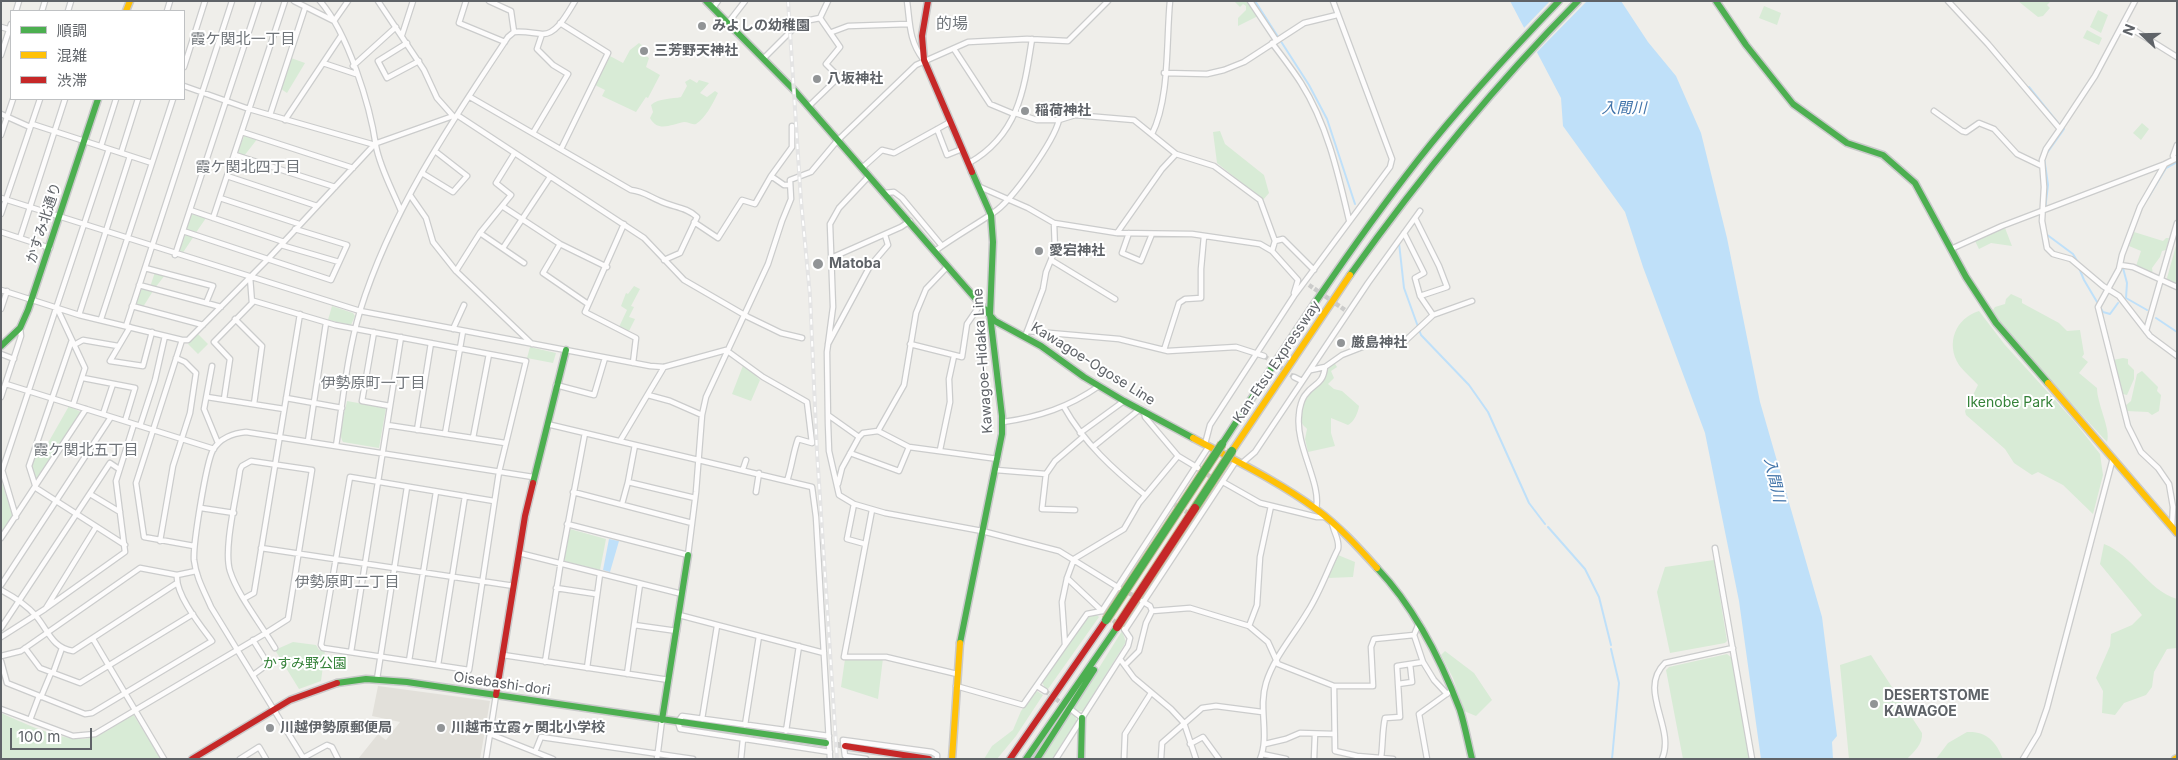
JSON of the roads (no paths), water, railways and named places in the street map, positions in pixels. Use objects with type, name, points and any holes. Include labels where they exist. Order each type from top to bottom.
[{"type":"main road","name":"Kawagoe-Ogose Line","points":[[706,1],[716,5],[728,23],[764,58],[884,193],[939,248],[947,267],[1001,326],[1026,334],[1099,386],[1238,462],[1316,509],[1332,522],[1383,573],[1418,623],[1465,730],[1472,759]]},
{"type":"main road","name":"Kawagoe-Hidaka Line","points":[[928,1],[922,36],[924,60],[991,215],[993,242],[990,315],[1003,422],[996,470],[965,611],[957,674],[952,759]]},
{"type":"main road","name":"Kan-Etsu Expressway","points":[[1010,759],[1104,614],[1222,444],[1337,271],[1400,184],[1460,108],[1560,1]]},
{"type":"main road","name":"Kan-Etsu Expressway","points":[[1026,759],[1122,629],[1232,451],[1332,301],[1408,196],[1492,93],[1578,1]]},
{"type":"main road","points":[[1716,1],[1762,66],[1793,104],[1840,140],[1881,154],[1906,174],[1925,198],[1951,249],[1996,323],[2174,531]]},
{"type":"main road","name":"かすみ北通り","points":[[1,346],[20,328],[32,300],[98,100]]},
{"type":"main road","points":[[496,695],[533,477],[566,350]]},
{"type":"main road","points":[[662,720],[670,680],[688,555]]},
{"type":"main road","points":[[1037,759],[1096,666],[1122,629]]},
{"type":"main road","name":"Oisebashi-dori","points":[[192,759],[294,699],[332,684],[353,680],[377,679],[662,720],[827,740]]},
{"type":"main road","points":[[1081,759],[1082,718]]},
{"type":"main road","points":[[845,743],[929,759]]},
{"type":"main road","points":[[1006,759],[1022,743]]},
{"type":"street","points":[[185,64],[205,1]]},
{"type":"street","points":[[152,332],[143,366],[110,361],[128,327],[132,306],[232,1]]},
{"type":"street","points":[[175,255],[259,1]]},
{"type":"street","points":[[213,218],[285,1]]},
{"type":"street","points":[[294,1],[334,21]]},
{"type":"street","points":[[320,1],[334,21],[353,66],[376,144],[401,211]]},
{"type":"street","points":[[334,21],[348,1]]},
{"type":"street","points":[[378,1],[419,61],[437,98],[455,116],[644,238],[684,280],[769,328],[802,338]]},
{"type":"street","points":[[402,35],[413,1]]},
{"type":"street","points":[[466,1],[459,23],[505,42]]},
{"type":"street","points":[[489,1],[511,11],[514,32]]},
{"type":"street","points":[[336,446],[360,312],[382,248],[401,211],[455,116],[470,97],[505,42],[514,32],[528,31],[542,34],[554,31],[575,1]]},
{"type":"street","points":[[728,23],[745,1]]},
{"type":"street","points":[[820,18],[828,1]]},
{"type":"street","points":[[907,1],[908,24],[916,50],[924,60]]},
{"type":"street","points":[[567,524],[688,555],[702,415],[706,397],[726,350],[768,264],[790,202],[790,180],[811,172],[837,140],[916,65],[924,60],[968,42],[1032,39],[1068,40],[1108,1]]},
{"type":"street","points":[[1152,134],[1161,110],[1170,1]]},
{"type":"street","points":[[1250,1],[1302,84],[1315,110],[1332,153],[1349,220]]},
{"type":"street","points":[[1104,614],[1118,587],[1197,468],[1207,445],[1210,425],[1294,296],[1307,284],[1314,270],[1349,220],[1390,167],[1392,159],[1332,1]]},
{"type":"street","points":[[1948,1],[1988,44],[2060,129]]},
{"type":"street","points":[[2135,1],[2095,76],[2046,149],[2042,166],[2044,238],[2050,252],[2071,259],[2121,298],[2146,331],[2177,356]]},
{"type":"street","points":[[270,115],[305,8]]},
{"type":"street","points":[[1164,73],[1207,74],[1224,70],[1244,62],[1304,24],[1337,16]]},
{"type":"street","points":[[808,107],[839,78],[826,65],[840,49],[832,32],[820,18]]},
{"type":"street","points":[[764,58],[800,22],[820,18]]},
{"type":"street","points":[[560,23],[608,53],[561,149]]},
{"type":"street","points":[[832,32],[848,26],[908,24]]},
{"type":"street","points":[[2124,24],[2177,57]]},
{"type":"street","points":[[1,27],[10,30],[1,54]]},
{"type":"street","points":[[353,66],[396,27]]},
{"type":"street","points":[[533,133],[568,74],[553,64],[537,49],[542,34]]},
{"type":"street","points":[[285,120],[341,36]]},
{"type":"street","points":[[969,163],[995,145],[1005,133],[1014,114],[1025,78],[1032,39]]},
{"type":"street","points":[[407,43],[378,60],[387,78],[419,61]]},
{"type":"street","points":[[954,49],[990,104],[1014,114],[1033,119],[1059,120],[1075,114],[1128,119],[1139,123],[1176,154],[1214,166],[1260,200],[1275,241],[1272,251]]},
{"type":"street","points":[[323,63],[356,74]]},
{"type":"street","points":[[185,86],[285,120],[376,144]]},
{"type":"street","points":[[470,97],[631,190],[640,191],[662,202],[692,212],[697,216],[680,253],[664,260]]},
{"type":"street","points":[[1,135],[13,100]]},
{"type":"street","points":[[1,214],[4,199],[40,100]]},
{"type":"street","points":[[20,238],[66,100]]},
{"type":"street","points":[[101,146],[116,100]]},
{"type":"street","points":[[121,153],[138,100]]},
{"type":"street","points":[[101,319],[173,100]]},
{"type":"street","points":[[1934,111],[1962,131],[1966,132],[1980,124],[1990,126],[2018,154],[2042,166]]},
{"type":"street","points":[[1,114],[152,163]]},
{"type":"street","points":[[1,290],[79,315],[188,340],[268,260],[299,224],[376,144],[455,116]]},
{"type":"street","points":[[884,193],[894,192],[902,198],[939,248],[991,215],[1008,199],[1030,171],[1052,136],[1059,120]]},
{"type":"street","points":[[862,168],[882,150],[894,153],[950,122]]},
{"type":"street","points":[[694,222],[718,238],[742,200],[755,204],[771,176],[792,147],[792,126]]},
{"type":"street","points":[[937,129],[947,155],[962,149]]},
{"type":"street","points":[[242,132],[353,168]]},
{"type":"street","points":[[1951,249],[2049,208],[2165,164],[2176,158],[2173,156],[2177,145]]},
{"type":"street","points":[[16,517],[2,470],[85,226],[109,149]]},
{"type":"street","points":[[422,173],[453,192],[467,176],[435,151]]},
{"type":"street","points":[[234,154],[334,187]]},
{"type":"street","points":[[456,271],[480,233],[511,195],[496,183],[514,154]]},
{"type":"street","points":[[1117,233],[1162,169],[1176,154]]},
{"type":"street","points":[[79,315],[130,156]]},
{"type":"street","points":[[2165,164],[2140,207],[2122,254],[2120,265],[2109,290],[2099,304],[2104,338],[2128,426],[2140,452],[2158,468],[2169,484],[2174,507],[2174,531]]},
{"type":"street","points":[[227,176],[317,206]]},
{"type":"street","points":[[771,176],[784,185],[789,186]]},
{"type":"street","points":[[869,176],[839,208],[830,224],[833,306],[828,345],[829,451],[839,495],[854,504],[872,510],[982,531],[1049,548],[1074,559],[1092,573],[1118,587]]},
{"type":"street","points":[[503,248],[550,177]]},
{"type":"street","points":[[980,188],[1008,199],[1054,223],[1117,233],[1204,236],[1263,245],[1272,251],[1298,280],[1294,296]]},
{"type":"street","points":[[410,195],[426,218],[433,242],[456,271],[533,345]]},
{"type":"street","points":[[220,198],[299,224]]},
{"type":"street","points":[[4,199],[175,255],[247,275],[360,312],[533,345],[664,367],[726,350]]},
{"type":"street","points":[[502,206],[560,244],[607,266]]},
{"type":"street","points":[[190,210],[339,262]]},
{"type":"street","points":[[1056,759],[1130,642],[1122,629],[1143,601],[1221,483],[1238,462],[1255,452],[1347,311],[1420,211]]},
{"type":"street","points":[[1415,218],[1440,266],[1446,286],[1420,296]]},
{"type":"street","points":[[831,258],[885,235],[910,221]]},
{"type":"street","points":[[1054,223],[1056,244],[1043,289],[1026,334],[1119,339],[1164,350],[1230,346],[1257,352],[1264,356]]},
{"type":"street","points":[[2146,331],[2177,223]]},
{"type":"street","points":[[624,224],[585,312],[636,338],[633,363]]},
{"type":"street","points":[[183,231],[331,280],[346,245],[295,229]]},
{"type":"street","points":[[1,232],[50,248]]},
{"type":"street","points":[[480,233],[524,263]]},
{"type":"street","points":[[1129,233],[1122,253],[1141,261],[1152,234]]},
{"type":"street","points":[[1404,233],[1424,274],[1415,278],[1420,296],[1433,315]]},
{"type":"street","points":[[828,345],[870,266],[888,245],[885,235]]},
{"type":"street","points":[[1164,350],[1179,303],[1185,299],[1199,299],[1202,295],[1200,269],[1204,236]]},
{"type":"street","points":[[1275,241],[1283,239],[1314,270]]},
{"type":"street","points":[[560,244],[543,274],[588,304]]},
{"type":"street","points":[[1051,260],[1115,299]]},
{"type":"street","points":[[2120,265],[2134,267],[2177,287]]},
{"type":"street","points":[[878,431],[904,384],[916,313],[926,289],[947,267]]},
{"type":"street","points":[[145,268],[213,286],[206,303]]},
{"type":"street","points":[[250,277],[252,303]]},
{"type":"street","points":[[139,285],[221,307]]},
{"type":"street","points":[[1,309],[7,292]]},
{"type":"street","points":[[224,399],[230,359],[214,342],[254,301],[326,322],[526,361],[499,472],[469,670],[323,648],[321,645],[350,477],[494,501]]},
{"type":"street","points":[[1310,370],[1325,367],[1342,355],[1364,346],[1399,344],[1419,331],[1433,315],[1472,301]]},
{"type":"street","points":[[454,329],[464,305]]},
{"type":"street","points":[[910,344],[962,357],[967,324],[980,305]]},
{"type":"street","points":[[132,306],[203,325]]},
{"type":"street","points":[[57,308],[85,368],[73,405]]},
{"type":"street","points":[[244,598],[254,593],[300,314]]},
{"type":"street","points":[[235,319],[262,346],[254,404]]},
{"type":"street","points":[[308,441],[326,322]]},
{"type":"street","points":[[1,397],[14,358],[20,336],[20,328]]},
{"type":"street","points":[[445,434],[463,331]]},
{"type":"street","points":[[374,332],[362,401],[390,406]]},
{"type":"street","points":[[140,426],[155,380],[165,336]]},
{"type":"street","points":[[351,652],[401,337]]},
{"type":"street","points":[[73,342],[83,340],[118,346]]},
{"type":"street","points":[[182,340],[136,483],[144,537],[194,546]]},
{"type":"street","points":[[73,342],[29,466],[36,488],[125,545]]},
{"type":"street","points":[[417,430],[431,343]]},
{"type":"street","points":[[726,350],[763,377],[807,402],[812,443],[798,439],[787,481]]},
{"type":"street","points":[[1,354],[14,358]]},
{"type":"street","points":[[473,438],[489,354]]},
{"type":"street","points":[[940,450],[950,402],[948,379],[954,356]]},
{"type":"street","points":[[160,541],[173,466],[190,413],[196,373],[185,362],[176,358]]},
{"type":"street","points":[[556,385],[594,395],[605,358]]},
{"type":"street","points":[[212,366],[204,409],[218,443]]},
{"type":"street","points":[[620,441],[664,367]]},
{"type":"street","points":[[1316,509],[1316,493],[1302,446],[1298,416],[1304,396],[1319,383],[1325,367]]},
{"type":"street","points":[[1294,377],[1302,382]]},
{"type":"street","points":[[1,380],[8,378]]},
{"type":"street","points":[[82,378],[135,389],[125,421]]},
{"type":"street","points":[[6,384],[214,448]]},
{"type":"street","points":[[103,414],[113,384]]},
{"type":"street","points":[[1003,422],[1023,419],[1064,407],[1099,386]]},
{"type":"street","points":[[648,395],[670,401],[702,415]]},
{"type":"street","points":[[207,397],[284,409]]},
{"type":"street","points":[[286,398],[342,408]]},
{"type":"street","points":[[1075,510],[1042,509],[1046,474],[1054,461],[1082,435],[1124,401]]},
{"type":"street","points":[[1064,407],[1082,435],[1093,447],[1126,480],[1145,495]]},
{"type":"street","points":[[1,538],[36,488],[86,409]]},
{"type":"street","points":[[1093,447],[1142,410],[1145,417],[1178,456],[1197,468]]},
{"type":"street","points":[[828,415],[859,437]]},
{"type":"street","points":[[1,585],[111,417]]},
{"type":"street","points":[[1,637],[36,616],[125,552],[116,481],[134,424]]},
{"type":"street","points":[[547,424],[743,469],[812,487],[816,518],[827,740],[830,759]]},
{"type":"street","points":[[387,425],[505,443]]},
{"type":"street","points":[[838,486],[842,468],[863,433],[878,431],[909,447],[998,459]]},
{"type":"street","points":[[338,759],[332,747],[327,745],[303,758],[211,607],[196,571],[194,546],[208,467],[214,448],[218,443],[240,432],[383,452],[533,477]]},
{"type":"street","points":[[545,662],[560,564],[584,433]]},
{"type":"street","points":[[622,504],[634,445]]},
{"type":"street","points":[[850,453],[899,471],[909,447]]},
{"type":"street","points":[[1064,645],[1062,602],[1067,578],[1074,559],[1119,534],[1145,495],[1178,456]]},
{"type":"street","points":[[2023,759],[2038,734],[2047,708],[2113,458]]},
{"type":"street","points":[[743,469],[746,460]]},
{"type":"street","points":[[1,709],[66,734],[88,736],[95,734],[266,633],[288,619],[312,470],[251,461],[242,466],[228,550],[228,564],[234,582],[266,633],[275,648]]},
{"type":"street","points":[[1,628],[110,463],[119,469]]},
{"type":"street","points":[[996,470],[1046,474]]},
{"type":"street","points":[[756,492],[759,474]]},
{"type":"street","points":[[628,482],[695,498]]},
{"type":"street","points":[[1221,483],[1271,506],[1317,517],[1325,517]]},
{"type":"street","points":[[377,679],[407,487]]},
{"type":"street","points":[[409,661],[436,492]]},
{"type":"street","points":[[573,492],[692,523]]},
{"type":"street","points":[[90,494],[120,512]]},
{"type":"street","points":[[438,665],[465,496]]},
{"type":"street","points":[[854,504],[846,540],[864,544]]},
{"type":"street","points":[[1250,626],[1257,605],[1260,558],[1271,506]]},
{"type":"street","points":[[201,508],[234,513]]},
{"type":"street","points":[[872,510],[844,657],[886,657],[957,674]]},
{"type":"street","points":[[1286,759],[1261,756],[1265,744],[1262,712],[1266,683],[1276,660],[1310,609],[1338,549],[1339,542],[1332,522]]},
{"type":"street","points":[[45,609],[96,527]]},
{"type":"street","points":[[261,548],[514,586]]},
{"type":"street","points":[[1715,548],[1752,759]]},
{"type":"street","points":[[519,553],[682,594]]},
{"type":"street","points":[[1,656],[26,648],[140,568],[177,575],[196,571]]},
{"type":"street","points":[[586,668],[600,574]]},
{"type":"street","points":[[1,661],[7,683],[88,714],[125,694],[212,641],[193,614],[176,583],[177,575]]},
{"type":"street","points":[[1067,578],[1104,614]]},
{"type":"street","points":[[1,590],[19,601],[36,616],[56,644],[72,651],[93,640],[176,583]]},
{"type":"street","points":[[627,674],[640,584]]},
{"type":"street","points":[[556,588],[596,594]]},
{"type":"street","points":[[1143,601],[1152,611]]},
{"type":"street","points":[[1152,611],[1190,608],[1250,626],[1268,642],[1278,664],[1334,686],[1373,686],[1371,647],[1374,639],[1414,635]]},
{"type":"street","points":[[1125,665],[1139,651],[1146,623],[1152,611]]},
{"type":"street","points":[[26,648],[37,666],[80,683],[193,614]]},
{"type":"street","points":[[956,686],[1023,705],[1087,614],[1104,614]]},
{"type":"street","points":[[679,616],[824,653]]},
{"type":"street","points":[[1418,623],[1414,635],[1423,662],[1434,680],[1449,692],[1419,714],[1427,759]]},
{"type":"street","points":[[634,625],[677,631]]},
{"type":"street","points":[[702,719],[717,626]]},
{"type":"street","points":[[746,725],[759,636]]},
{"type":"street","points":[[93,640],[164,759]]},
{"type":"street","points":[[253,640],[268,664],[253,675]]},
{"type":"street","points":[[786,731],[799,646]]},
{"type":"street","points":[[30,720],[62,648]]},
{"type":"street","points":[[1662,759],[1665,740],[1654,688],[1655,677],[1662,666],[1665,663],[1734,648]]},
{"type":"street","points":[[503,655],[670,680]]},
{"type":"street","points":[[1120,659],[1134,678],[1184,722],[1196,759]]},
{"type":"street","points":[[1381,758],[1384,743],[1381,736],[1385,718],[1400,717],[1397,666],[1423,662]]},
{"type":"street","points":[[1398,684],[1412,682],[1410,664]]},
{"type":"street","points":[[1036,686],[1045,691]]},
{"type":"street","points":[[1334,686],[1335,751],[1357,757],[1393,759]]},
{"type":"street","points":[[1124,759],[1125,734],[1151,693]]},
{"type":"street","points":[[486,759],[496,695]]},
{"type":"street","points":[[1161,759],[1162,743],[1202,708],[1216,706],[1262,712]]},
{"type":"street","points":[[1073,711],[1082,718]]},
{"type":"street","points":[[827,740],[786,731],[682,716],[678,722],[680,729],[830,752]]},
{"type":"street","points":[[657,756],[662,720]]},
{"type":"street","points":[[1265,744],[1286,739],[1300,733],[1334,734]]},
{"type":"street","points":[[490,734],[553,759]]},
{"type":"street","points":[[1314,734],[1314,759]]},
{"type":"street","points":[[535,752],[541,737],[657,756],[694,759]]},
{"type":"street","points":[[1190,744],[1203,737],[1220,759]]},
{"type":"street","points":[[741,759],[743,739]]},
{"type":"street","points":[[866,759],[845,756],[845,743],[935,753],[937,759]]},
{"type":"street","points":[[240,759],[259,747],[266,759]]},
{"type":"water","name":"入間川","points":[[1510,1],[1621,1],[1648,42],[1676,76],[1701,133],[1727,238],[1760,402],[1822,617],[1837,736],[1832,742],[1833,759],[1761,759],[1739,601],[1705,433],[1643,267],[1625,212],[1563,126],[1561,98]]},
{"type":"water","points":[[609,539],[619,541],[610,572],[603,570]]},
{"type":"waterway","points":[[1255,1],[1309,85],[1327,119],[1355,204]]},
{"type":"waterway","points":[[2029,87],[2058,123]]},
{"type":"waterway","points":[[2047,153],[2064,129]]},
{"type":"waterway","points":[[2044,157],[2048,185],[2045,210]]},
{"type":"waterway","points":[[2148,198],[2166,168],[2177,162]]},
{"type":"waterway","points":[[2046,234],[2073,254],[2079,264]]},
{"type":"waterway","points":[[1399,243],[1404,288],[1421,335],[1469,385],[1488,412],[1529,503],[1545,524]]},
{"type":"waterway","points":[[2079,268],[2103,312],[2110,314],[2118,303]]},
{"type":"waterway","points":[[2123,268],[2127,283],[2126,298],[2147,310]]},
{"type":"waterway","points":[[2156,318],[2177,332]]},
{"type":"waterway","points":[[1548,527],[1585,569],[1599,597],[1611,645]]},
{"type":"waterway","points":[[1611,649],[1619,683],[1612,759]]},
{"type":"tunnel","points":[[1309,285],[1345,310]]},
{"type":"tunnel","points":[[1264,356],[1294,377]]},
{"type":"tunnel","points":[[1202,471],[1220,483]]},
{"type":"tunnel","points":[[1174,504],[1196,518]]},
{"type":"tunnel","points":[[1123,590],[1138,598]]},
{"type":"tunnel","points":[[1103,612],[1119,625]]},
{"type":"tunnel","points":[[1045,691],[1064,705]]},
{"type":"tunnel","points":[[826,743],[845,746]]},
{"type":"railway","points":[[788,1],[801,201],[810,295],[817,452],[837,759]]},
{"type":"place","name":"みよしの幼稚園","points":[[702,26]]},
{"type":"place","name":"三芳野天神社","points":[[644,51]]},
{"type":"place","name":"八坂神社","points":[[817,79]]},
{"type":"place","name":"稲荷神社","points":[[1025,111]]},
{"type":"place","name":"愛宕神社","points":[[1039,251]]},
{"type":"place","name":"Matoba","points":[[818,264]]},
{"type":"place","name":"厳島神社","points":[[1341,343]]},
{"type":"place","name":"DESERTSTOME KAWAGOE","points":[[1874,704]]},
{"type":"place","name":"川越伊勢原郵便局","points":[[270,728]]},
{"type":"place","name":"川越市立霞ヶ関北小学校","points":[[441,728]]},
{"type":"district","name":"的場","points":[[952,24]]},
{"type":"district","name":"霞ケ関北一丁目","points":[[243,39]]},
{"type":"district","name":"霞ケ関北四丁目","points":[[248,167]]},
{"type":"district","name":"伊勢原町一丁目","points":[[373,383]]},
{"type":"district","name":"霞ケ関北五丁目","points":[[86,450]]},
{"type":"district","name":"伊勢原町二丁目","points":[[347,582]]},
{"type":"park label","name":"Ikenobe Park","points":[[2010,403]]},
{"type":"park label","name":"かすみ野公園","points":[[305,664]]}]
